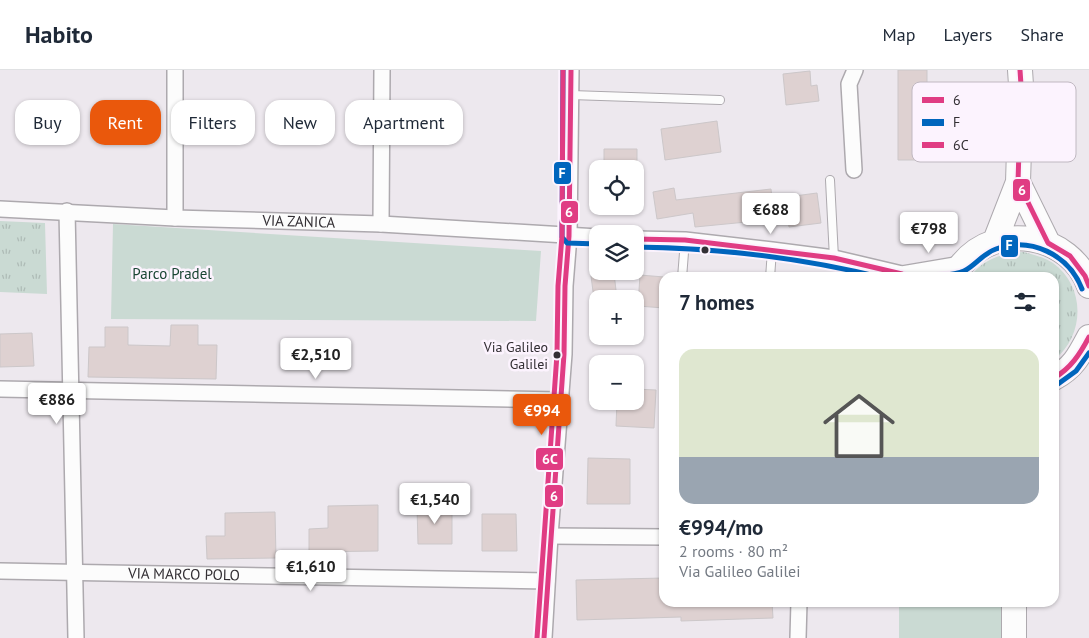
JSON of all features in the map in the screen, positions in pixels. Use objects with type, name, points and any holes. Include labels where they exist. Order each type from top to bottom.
[{"type":"main road","points":[[995,241],[1018,182],[1019,162]]},
{"type":"main road","points":[[1018,182],[1048,243]]},
{"type":"main road","points":[[958,271],[977,250],[995,241],[1022,237],[1048,243],[1070,256],[1086,276],[1089,286]]},
{"type":"main road","points":[[1059,375],[1078,360],[1089,338]]},
{"type":"main road","points":[[1014,607],[1014,638]]},
{"type":"street","points":[[175,70],[175,218]]},
{"type":"street","points":[[381,224],[382,70]]},
{"type":"street","points":[[544,638],[564,354],[569,236],[571,70]]},
{"type":"street","points":[[854,170],[849,84],[855,70]]},
{"type":"street","name":"VIA ZANICA","points":[[0,209],[175,218],[381,224],[589,237]]},
{"type":"street","points":[[67,211],[76,638]]},
{"type":"street","points":[[644,238],[685,240],[834,258],[888,272]]},
{"type":"street","points":[[0,389],[560,400]]},
{"type":"street","points":[[550,536],[659,537]]},
{"type":"street","name":"VIA MARCO POLO","points":[[0,571],[547,581]]},
{"type":"street","points":[[798,638],[799,607]]},
{"type":"lane","points":[[571,96],[720,100]]},
{"type":"lane","points":[[830,180],[834,258]]},
{"type":"lane","points":[[682,272],[685,240]]},
{"type":"lane","points":[[770,272],[772,250]]},
{"type":"green space","points":[[0,221],[45,223],[47,294],[0,292]]},
{"type":"green space","name":"Parco Pradel","points":[[113,224],[541,251],[536,321],[111,319]]},
{"type":"green space","points":[[1024,252],[1043,258],[1053,263],[1064,273],[1071,285],[1076,298],[1076,325],[1072,338],[1059,355],[1059,272],[974,272],[987,261],[1008,254]]},
{"type":"green space","points":[[899,607],[1004,607],[1003,638],[899,638]]},
{"type":"building","points":[[898,70],[927,70],[927,82],[912,82],[912,160],[898,160]]},
{"type":"building","points":[[810,71],[811,86],[817,85],[819,101],[786,105],[783,74]]},
{"type":"building","points":[[717,121],[721,152],[665,160],[661,129]]},
{"type":"building","points":[[604,149],[637,149],[637,160],[604,160]]},
{"type":"building","points":[[674,188],[676,200],[771,189],[772,199],[817,193],[821,223],[789,227],[788,218],[695,227],[693,213],[657,219],[653,192]]},
{"type":"building","points":[[644,275],[659,277],[659,308],[644,306],[644,290],[639,290],[640,280],[644,280]]},
{"type":"building","points":[[592,280],[615,280],[616,290],[593,290]]},
{"type":"building","points":[[171,325],[198,325],[198,345],[217,345],[216,379],[88,377],[89,347],[105,347],[105,327],[128,327],[128,345],[170,346]]},
{"type":"building","points":[[32,333],[34,366],[0,367],[0,334]]},
{"type":"building","points":[[644,389],[656,390],[654,428],[616,426],[617,410],[644,410]]},
{"type":"building","points":[[588,458],[630,459],[630,504],[587,504]]},
{"type":"building","points":[[378,505],[378,551],[309,552],[309,529],[328,528],[328,506]]},
{"type":"building","points":[[417,507],[452,507],[452,544],[418,544]]},
{"type":"building","points":[[275,512],[276,558],[207,559],[206,536],[225,536],[225,513]]},
{"type":"building","points":[[482,514],[516,514],[517,551],[482,551]]},
{"type":"building","points":[[659,578],[659,607],[772,607],[773,618],[681,621],[681,617],[577,620],[576,580]]},
{"type":"transit line","name":"F","points":[[563,70],[562,237],[567,243],[589,244]]},
{"type":"transit line","name":"6C","points":[[537,638],[557,354],[558,286],[562,236],[563,70]]},
{"type":"transit line","name":"6","points":[[544,638],[564,354],[565,286],[569,236],[571,70]]},
{"type":"transit line","name":"6","points":[[1020,70],[1021,82]]},
{"type":"transit line","name":"6","points":[[1019,162],[1018,182],[1048,243],[1070,256],[1085,276],[1089,286]]},
{"type":"transit line","name":"6","points":[[644,239],[685,240],[834,258],[894,272]]},
{"type":"transit line","name":"F","points":[[961,272],[968,269],[991,251],[1022,245],[1047,251],[1058,258],[1076,277],[1082,289]]},
{"type":"transit line","name":"F","points":[[644,247],[698,249],[761,255],[857,272]]},
{"type":"transit line","name":"6","points":[[1059,374],[1074,360],[1089,337]]},
{"type":"transit line","name":"F","points":[[1059,383],[1076,371],[1089,353]]},
{"type":"place","name":"Via Galileo Galilei","points":[[557,355]]}]
